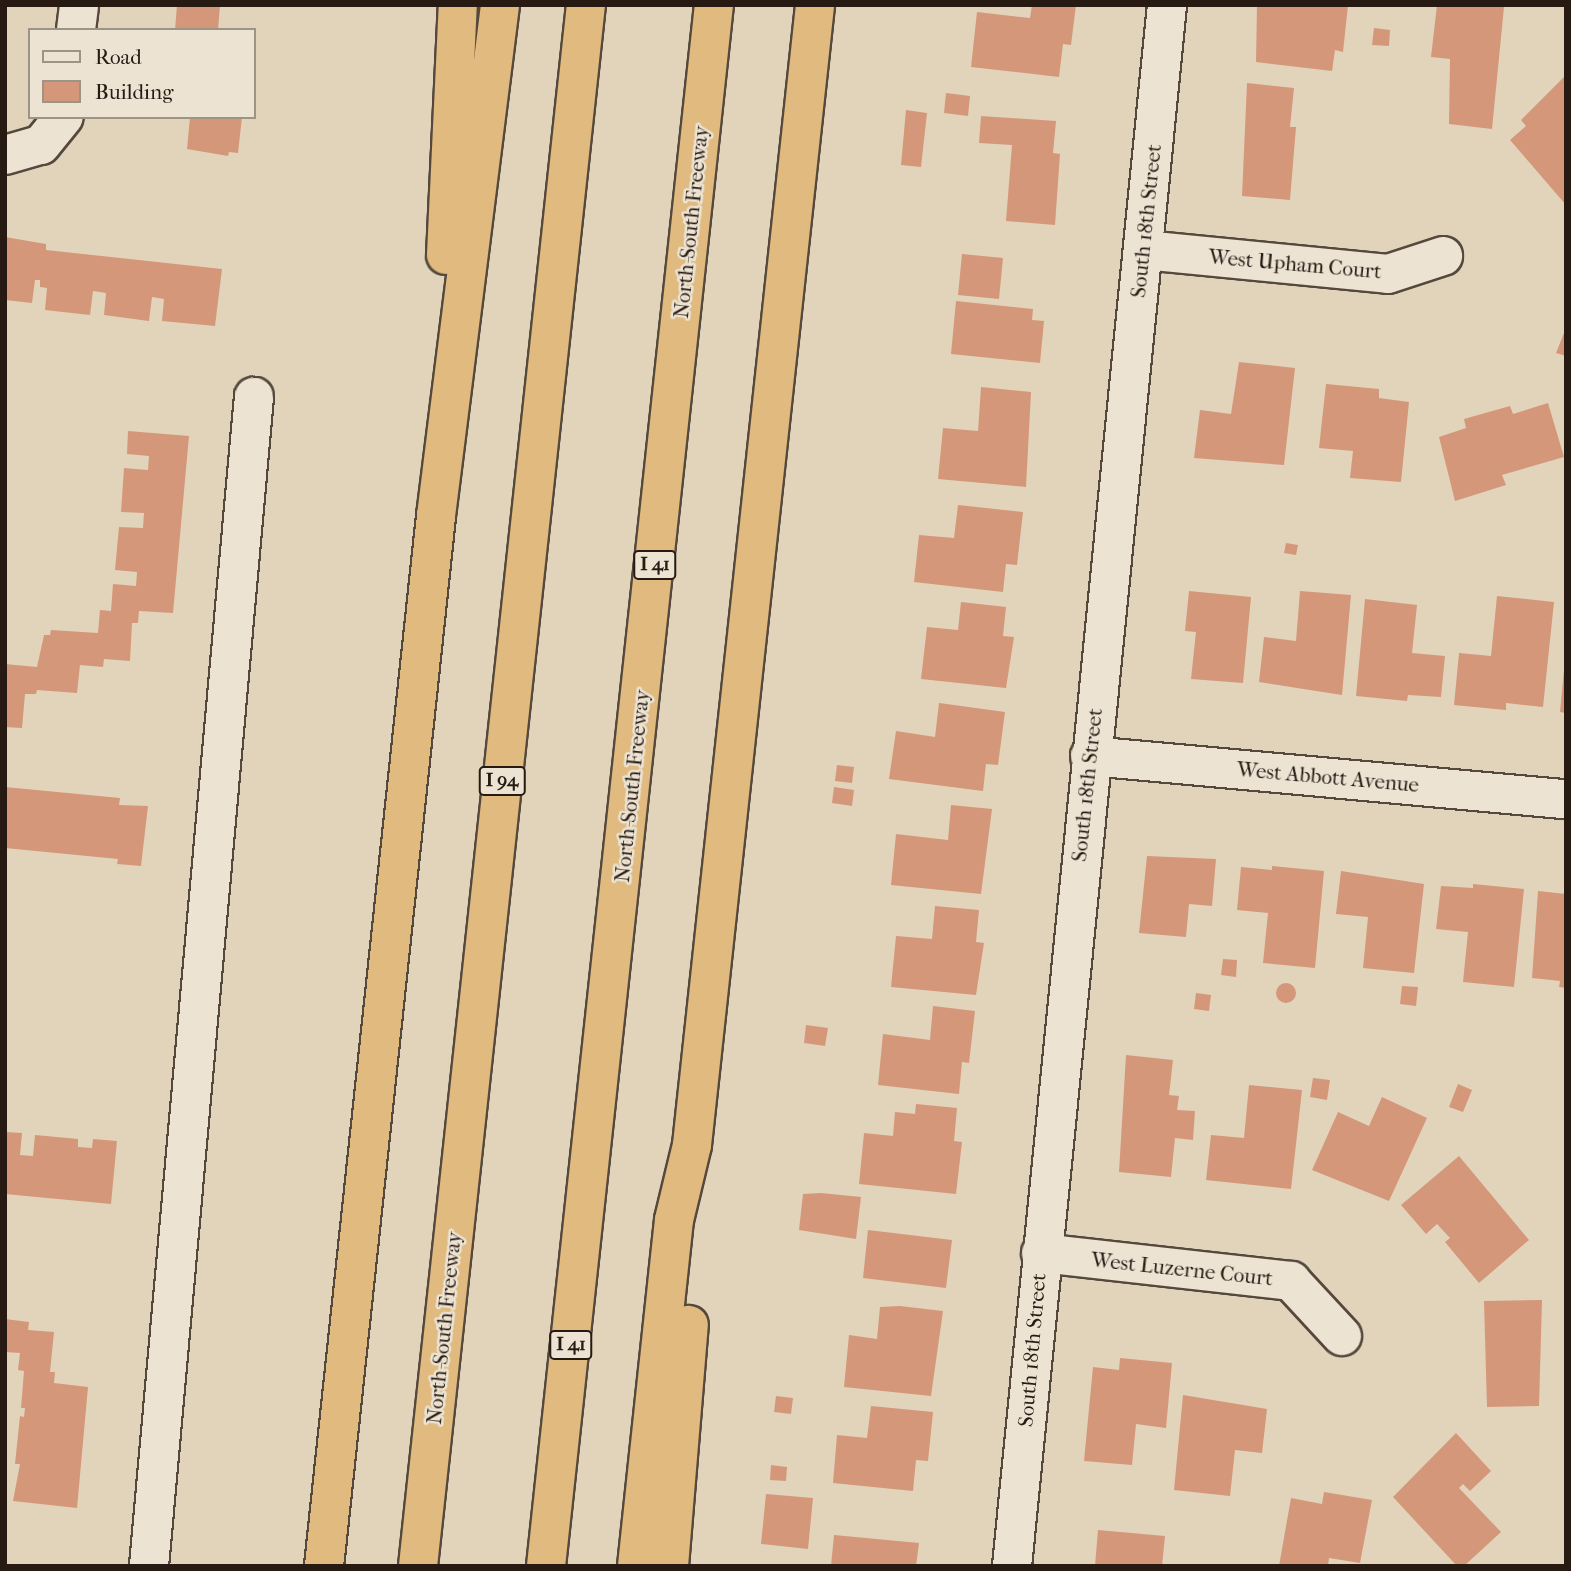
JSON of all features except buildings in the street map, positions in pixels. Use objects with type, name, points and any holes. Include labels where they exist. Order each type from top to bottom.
[{"type":"highway","points":[[436,516],[458,5]]},
{"type":"highway","points":[[324,1566],[436,516],[500,5]]},
{"type":"highway","name":"North-South Freeway","points":[[418,1566],[586,5]]},
{"type":"highway","name":"North-South Freeway","points":[[546,1566],[713,5]]},
{"type":"highway","points":[[637,1566],[674,1220],[692,1145],[816,5]]},
{"type":"highway","points":[[668,1566],[699,1206],[692,1145]]},
{"type":"street","points":[[76,28],[79,5]]},
{"type":"street","name":"South 18th Street","points":[[1012,1566],[1090,756],[1144,250],[1167,5]]},
{"type":"street","points":[[19,153],[51,138],[63,119]]},
{"type":"street","name":"West Upham Court","points":[[1144,250],[1388,274],[1443,256]]},
{"type":"street","points":[[149,1566],[254,397]]},
{"type":"street","name":"West Abbott Avenue","points":[[1090,756],[1566,799]]},
{"type":"street","name":"West Luzerne Court","points":[[1041,1253],[1292,1281],[1342,1336]]}]
